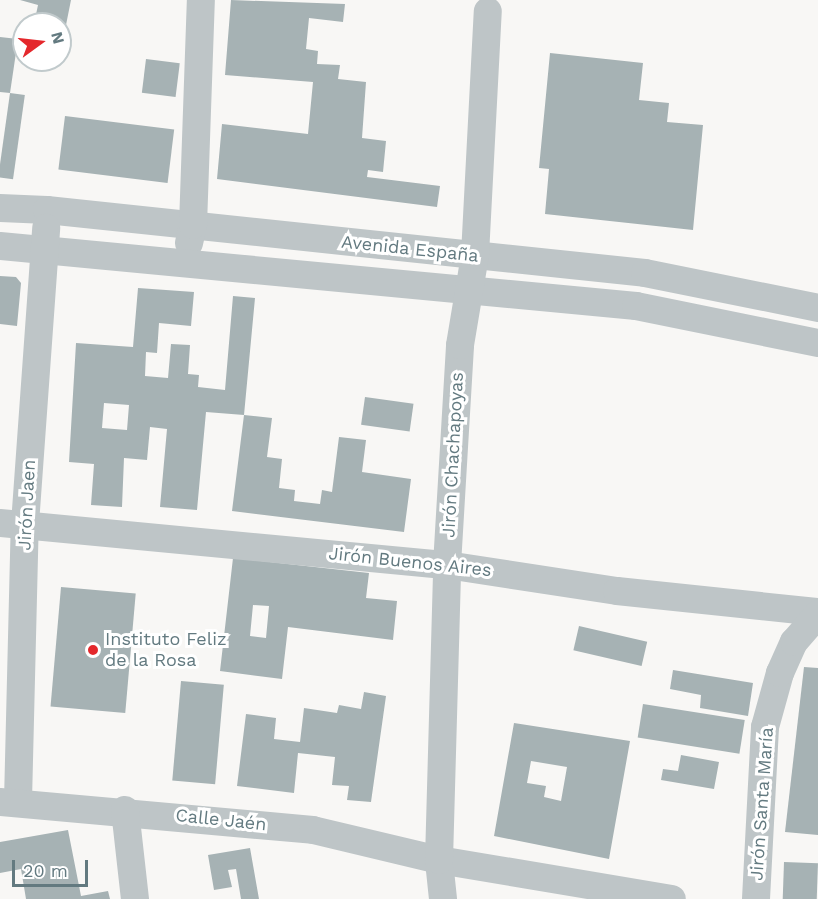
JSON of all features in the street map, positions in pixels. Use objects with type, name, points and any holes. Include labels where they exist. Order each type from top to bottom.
[{"type":"street","points":[[183,264],[193,225],[201,0]]},
{"type":"street","name":"Jirón Chachapoyas","points":[[443,899],[440,860],[447,565],[460,345],[475,255],[488,11]]},
{"type":"street","name":"Avenida España","points":[[0,208],[48,210],[645,273],[818,308]]},
{"type":"street","name":"Jirón Jaen","points":[[9,802],[12,523],[48,210]]},
{"type":"street","name":"Avenida España","points":[[0,246],[45,248],[183,264],[636,306],[818,343]]},
{"type":"street","name":"Jirón Buenos Aires","points":[[12,523],[447,565],[617,591],[818,613]]},
{"type":"street","name":"Jirón Santa María","points":[[756,899],[765,727],[780,673],[794,642],[818,613]]},
{"type":"street","name":"Calle Jaén","points":[[9,802],[125,810],[314,830],[440,860],[672,899]]},
{"type":"street","points":[[125,810],[135,899]]},
{"type":"building","points":[[20,0],[71,0],[69,12],[37,12],[38,5]]},
{"type":"building","points":[[231,0],[345,4],[343,22],[309,18],[306,49],[318,51],[317,64],[340,65],[338,79],[366,82],[362,138],[386,141],[383,172],[368,170],[367,177],[440,186],[437,207],[217,179],[222,124],[308,134],[313,82],[225,75]]},
{"type":"building","points":[[0,37],[12,38],[13,72],[10,93],[0,92]]},
{"type":"building","points":[[550,53],[643,63],[639,100],[669,103],[667,122],[703,125],[693,230],[545,214],[549,169],[539,168]]},
{"type":"building","points":[[146,59],[180,63],[176,97],[142,93]]},
{"type":"building","points":[[10,93],[25,95],[13,179],[0,177]]},
{"type":"building","points":[[65,116],[174,129],[168,183],[58,170]]},
{"type":"building","points":[[0,276],[16,277],[21,283],[17,326],[0,324]]},
{"type":"building","points":[[138,288],[194,292],[191,326],[159,323],[157,353],[146,352],[145,376],[168,378],[171,344],[190,345],[188,374],[199,375],[198,387],[225,390],[233,296],[255,298],[244,415],[206,412],[197,510],[160,507],[167,429],[150,427],[147,460],[124,458],[122,507],[91,505],[94,464],[69,462],[76,343],[133,347]],"holes":[[[104,403],[129,405],[127,430],[102,428]]]},
{"type":"building","points":[[365,397],[414,404],[410,432],[361,425]]},
{"type":"building","points":[[244,415],[272,418],[267,457],[282,459],[279,488],[295,490],[294,501],[320,504],[322,490],[332,492],[339,437],[366,440],[362,472],[411,479],[404,532],[232,511]]},
{"type":"building","points":[[233,558],[369,573],[366,598],[397,601],[393,640],[288,627],[282,679],[220,671]],"holes":[[[253,605],[269,606],[266,638],[250,636]]]},
{"type":"building","name":"Instituto Feliz de la Rosa","points":[[61,587],[136,594],[125,713],[51,707]]},
{"type":"building","points":[[579,626],[647,642],[642,666],[573,650]]},
{"type":"building","points":[[804,667],[818,668],[818,835],[785,832]]},
{"type":"building","points":[[673,670],[753,683],[748,716],[700,708],[701,695],[670,689]]},
{"type":"building","points":[[181,681],[224,685],[215,784],[172,781]]},
{"type":"building","points":[[364,692],[386,696],[371,802],[347,800],[349,786],[332,785],[335,757],[298,753],[294,793],[237,786],[246,714],[276,718],[274,739],[300,742],[304,708],[337,713],[339,705],[361,709]]},
{"type":"building","points":[[643,704],[745,720],[739,754],[638,738]]},
{"type":"building","points":[[514,723],[630,741],[609,859],[494,836]],"holes":[[[531,761],[567,767],[561,801],[544,797],[546,786],[527,783]]]},
{"type":"building","points":[[681,755],[719,762],[714,789],[661,780],[663,769],[678,771]]},
{"type":"building","points":[[68,830],[81,896],[108,891],[110,899],[26,899],[21,869],[0,873],[0,842]]},
{"type":"building","points":[[250,848],[259,899],[241,899],[236,869],[228,870],[232,887],[214,890],[208,855]]},
{"type":"building","points":[[784,862],[818,863],[817,899],[783,899]]},
{"type":"place","name":"Instituto Feliz de la Rosa","points":[[93,650]]}]
